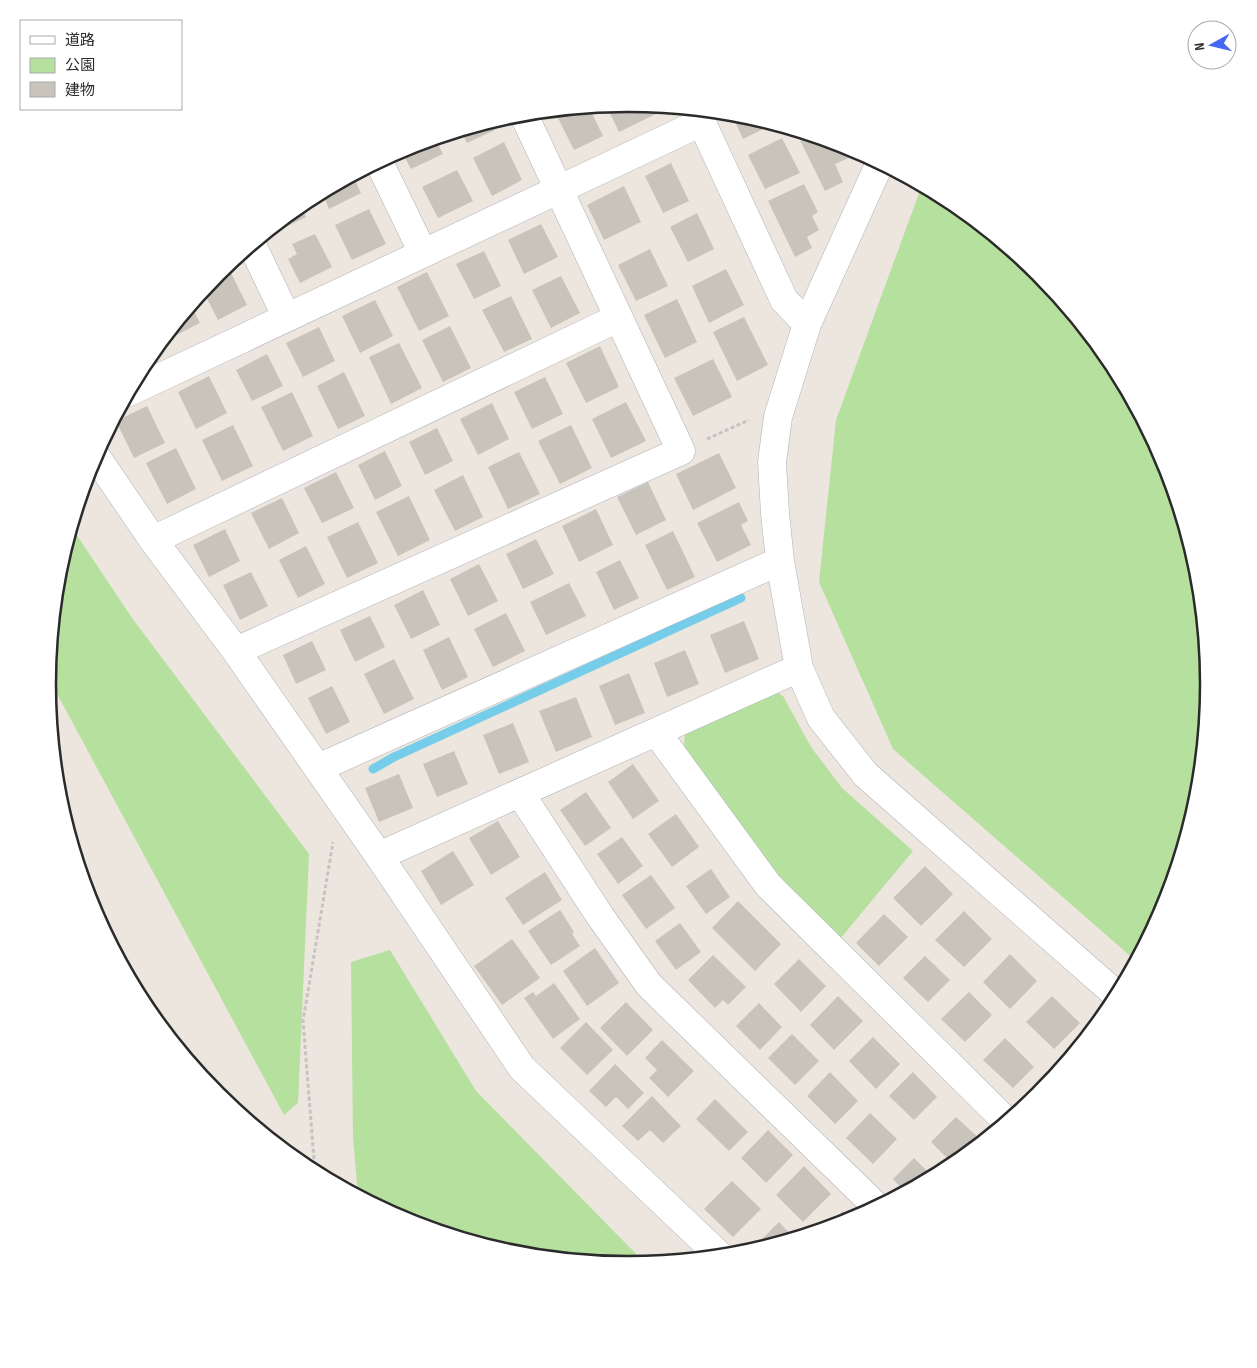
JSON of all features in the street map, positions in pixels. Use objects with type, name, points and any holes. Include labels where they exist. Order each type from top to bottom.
[{"type":"street","points":[[145,378],[286,316],[559,189],[698,116]]},
{"type":"street","points":[[699,117],[784,300],[806,324]]},
{"type":"street","points":[[236,651],[681,451],[526,122]]},
{"type":"street","points":[[382,168],[423,253]]},
{"type":"street","points":[[877,169],[806,324],[778,417],[772,462],[780,561],[800,668],[821,718],[866,775],[1111,990]]},
{"type":"street","points":[[255,251],[286,316]]},
{"type":"street","points":[[153,540],[618,318]]},
{"type":"street","points":[[101,463],[153,540],[236,651],[318,768],[522,1068],[713,1249]]},
{"type":"street","points":[[318,768],[780,561]]},
{"type":"street","points":[[379,856],[800,668]]},
{"type":"street","points":[[657,732],[768,885],[1002,1117]]},
{"type":"street","points":[[520,793],[600,916],[650,986],[872,1202]]},
{"type":"path","points":[[681,451],[750,419]]},
{"type":"path","points":[[314,1162],[303,1021],[335,829],[346,809]]},
{"type":"green space","points":[[920,191],[977,230],[1033,279],[1082,336],[1124,398],[1142,431],[1157,465],[1181,536],[1190,572],[1196,609],[1201,684],[1196,759],[1190,796],[1181,832],[1157,903],[1131,957],[893,749],[819,582],[836,420]]},
{"type":"green space","points":[[76,535],[132,618],[309,854],[298,1103],[284,1115],[56,692],[57,647],[61,609],[67,572]]},
{"type":"green space","points":[[769,687],[783,696],[811,747],[842,788],[913,851],[840,939],[779,880],[684,746],[685,731]]},
{"type":"green space","points":[[390,950],[476,1091],[638,1256],[591,1255],[554,1251],[480,1237],[410,1213],[357,1188],[353,1138],[351,962]]},
{"type":"building","points":[[610,112],[658,113],[619,132]]},
{"type":"building","points":[[592,113],[603,136],[574,150],[557,117]]},
{"type":"building","points":[[735,122],[764,128],[743,139]]},
{"type":"building","points":[[494,128],[495,130],[467,143],[464,136]]},
{"type":"building","points":[[782,138],[800,173],[765,189],[748,155]]},
{"type":"building","points":[[799,138],[851,157],[835,164],[843,182],[825,191]]},
{"type":"building","points":[[504,142],[522,180],[492,196],[473,158]]},
{"type":"building","points":[[438,145],[443,154],[411,169],[405,157]]},
{"type":"building","points":[[671,163],[689,201],[663,213],[645,176]]},
{"type":"building","points":[[457,170],[473,201],[438,218],[422,187]]},
{"type":"building","points":[[355,181],[361,193],[329,209],[325,199]]},
{"type":"building","points":[[804,184],[818,212],[812,216],[819,230],[807,237],[812,248],[795,257],[768,201]]},
{"type":"building","points":[[624,186],[641,222],[604,240],[587,205]]},
{"type":"building","points":[[369,209],[386,244],[352,260],[335,225]]},
{"type":"building","points":[[304,213],[306,217],[284,227]]},
{"type":"building","points":[[697,213],[714,249],[688,262],[670,227]]},
{"type":"building","points":[[541,224],[558,257],[524,274],[508,240]]},
{"type":"building","points":[[315,234],[332,267],[300,283],[288,259],[297,254],[292,244]]},
{"type":"building","points":[[650,249],[668,286],[636,301],[618,265]]},
{"type":"building","points":[[484,251],[501,286],[474,299],[456,264]]},
{"type":"building","points":[[726,269],[744,305],[709,323],[692,286]]},
{"type":"building","points":[[427,272],[449,316],[419,331],[397,287]]},
{"type":"building","points":[[231,273],[247,305],[218,320],[207,298]]},
{"type":"building","points":[[561,276],[580,313],[551,328],[532,290]]},
{"type":"building","points":[[511,296],[532,339],[504,352],[482,310]]},
{"type":"building","points":[[677,299],[697,342],[665,358],[644,315]]},
{"type":"building","points":[[375,300],[393,336],[360,353],[342,316]]},
{"type":"building","points":[[194,312],[200,323],[175,336]]},
{"type":"building","points":[[744,317],[768,365],[737,381],[713,332]]},
{"type":"building","points":[[450,326],[471,368],[443,382],[422,340]]},
{"type":"building","points":[[319,327],[335,361],[303,377],[286,343]]},
{"type":"building","points":[[399,343],[422,388],[391,404],[369,357]]},
{"type":"building","points":[[600,346],[619,387],[586,403],[566,363]]},
{"type":"building","points":[[267,354],[283,386],[252,401],[236,370]]},
{"type":"building","points":[[713,359],[732,397],[693,416],[674,378]]},
{"type":"building","points":[[344,372],[365,416],[338,429],[317,386]]},
{"type":"building","points":[[209,376],[227,413],[196,429],[178,392]]},
{"type":"building","points":[[545,377],[563,414],[532,429],[514,392]]},
{"type":"building","points":[[292,392],[313,436],[283,451],[261,407]]},
{"type":"building","points":[[626,402],[646,441],[611,458],[592,419]]},
{"type":"building","points":[[492,403],[509,439],[478,455],[460,419]]},
{"type":"building","points":[[147,406],[165,443],[134,458],[118,425],[122,418]]},
{"type":"building","points":[[233,425],[253,466],[222,481],[202,440]]},
{"type":"building","points":[[571,425],[592,468],[560,484],[538,441]]},
{"type":"building","points":[[437,428],[453,461],[425,475],[409,442]]},
{"type":"building","points":[[176,448],[196,489],[167,504],[146,463]]},
{"type":"building","points":[[385,451],[402,486],[375,500],[358,465]]},
{"type":"building","points":[[519,452],[540,494],[508,509],[488,467]]},
{"type":"building","points":[[719,453],[736,488],[693,510],[676,474]]},
{"type":"building","points":[[336,472],[354,508],[322,523],[304,488]]},
{"type":"building","points":[[463,475],[483,517],[455,531],[434,490]]},
{"type":"building","points":[[648,482],[666,520],[636,535],[617,497]]},
{"type":"building","points":[[409,496],[430,540],[398,556],[376,512]]},
{"type":"building","points":[[282,498],[299,533],[269,549],[251,513]]},
{"type":"building","points":[[739,502],[748,521],[741,525],[751,545],[717,562],[697,523]]},
{"type":"building","points":[[596,509],[613,545],[579,562],[562,526]]},
{"type":"building","points":[[358,522],[378,563],[347,578],[327,537]]},
{"type":"building","points":[[225,529],[240,561],[209,577],[193,545]]},
{"type":"building","points":[[673,531],[695,577],[667,590],[645,545]]},
{"type":"building","points":[[536,539],[554,574],[523,589],[506,554]]},
{"type":"building","points":[[306,546],[325,584],[298,598],[279,560]]},
{"type":"building","points":[[620,560],[639,598],[614,610],[596,572]]},
{"type":"building","points":[[479,564],[498,601],[468,616],[450,579]]},
{"type":"building","points":[[251,572],[268,606],[240,620],[223,585]]},
{"type":"building","points":[[569,583],[586,616],[546,635],[530,602]]},
{"type":"building","points":[[423,590],[440,625],[411,639],[394,605]]},
{"type":"building","points":[[506,613],[525,651],[493,667],[474,629]]},
{"type":"building","points":[[370,616],[385,647],[355,662],[340,630]]},
{"type":"building","points":[[744,621],[759,659],[725,673],[710,635]]},
{"type":"building","points":[[449,637],[468,677],[442,690],[423,650]]},
{"type":"building","points":[[312,641],[326,670],[296,684],[283,655]]},
{"type":"building","points":[[685,650],[699,684],[667,697],[654,663]]},
{"type":"building","points":[[394,659],[414,699],[384,714],[364,674]]},
{"type":"building","points":[[629,673],[645,713],[615,725],[599,686]]},
{"type":"building","points":[[332,686],[350,722],[326,734],[308,698]]},
{"type":"building","points":[[576,697],[592,737],[556,752],[539,711]]},
{"type":"building","points":[[513,723],[529,762],[499,774],[483,735]]},
{"type":"building","points":[[454,751],[468,784],[437,797],[423,764]]},
{"type":"building","points":[[633,764],[659,801],[633,819],[608,782]]},
{"type":"building","points":[[399,774],[413,808],[379,822],[365,788]]},
{"type":"building","points":[[586,792],[611,828],[585,846],[560,810]]},
{"type":"building","points":[[676,814],[699,847],[672,867],[648,834]]},
{"type":"building","points":[[498,821],[520,857],[491,875],[469,838]]},
{"type":"building","points":[[622,837],[643,866],[618,884],[597,854]]},
{"type":"building","points":[[453,851],[474,885],[441,905],[421,871]]},
{"type":"building","points":[[925,866],[953,894],[921,926],[893,898]]},
{"type":"building","points":[[711,869],[730,897],[706,914],[686,886]]},
{"type":"building","points":[[545,872],[562,900],[523,925],[505,898]]},
{"type":"building","points":[[651,875],[675,908],[646,929],[622,895]]},
{"type":"building","points":[[738,901],[781,944],[755,971],[712,928]]},
{"type":"building","points":[[560,910],[574,932],[572,934],[580,946],[551,965],[528,931]]},
{"type":"building","points":[[964,911],[992,939],[964,967],[935,940]]},
{"type":"building","points":[[884,914],[908,937],[879,966],[856,943]]},
{"type":"building","points":[[680,923],[701,952],[676,970],[655,941]]},
{"type":"building","points":[[512,939],[540,978],[502,1005],[474,966]]},
{"type":"building","points":[[595,948],[619,983],[587,1006],[563,971]]},
{"type":"building","points":[[1010,954],[1037,981],[1010,1009],[983,982]]},
{"type":"building","points":[[713,955],[746,987],[728,1005],[723,1000],[715,1008],[688,980]]},
{"type":"building","points":[[925,956],[950,980],[928,1002],[903,978]]},
{"type":"building","points":[[799,959],[826,986],[801,1012],[774,984]]},
{"type":"building","points":[[554,983],[580,1019],[553,1039],[524,998],[533,992],[536,996]]},
{"type":"building","points":[[969,992],[992,1015],[965,1042],[941,1019]]},
{"type":"building","points":[[838,996],[863,1021],[834,1050],[810,1025]]},
{"type":"building","points":[[1052,996],[1080,1023],[1054,1049],[1026,1022]]},
{"type":"building","points":[[626,1002],[653,1030],[627,1056],[600,1028]]},
{"type":"building","points":[[759,1003],[782,1027],[760,1050],[736,1026]]},
{"type":"building","points":[[586,1022],[613,1050],[587,1075],[560,1048]]},
{"type":"building","points":[[792,1034],[819,1061],[795,1085],[768,1058]]},
{"type":"building","points":[[873,1037],[900,1064],[876,1089],[849,1061]]},
{"type":"building","points":[[1005,1038],[1034,1067],[1013,1088],[983,1060]]},
{"type":"building","points":[[662,1040],[694,1071],[668,1097],[649,1078],[657,1070],[645,1058]]},
{"type":"building","points":[[615,1064],[644,1093],[628,1109],[616,1097],[606,1107],[589,1091]]},
{"type":"building","points":[[830,1072],[858,1101],[835,1124],[807,1096]]},
{"type":"building","points":[[913,1072],[937,1097],[914,1120],[889,1096]]},
{"type":"building","points":[[652,1096],[681,1126],[663,1143],[650,1130],[638,1141],[622,1126]]},
{"type":"building","points":[[715,1099],[748,1132],[729,1151],[696,1119]]},
{"type":"building","points":[[870,1113],[897,1139],[873,1164],[846,1138]]},
{"type":"building","points":[[956,1117],[978,1137],[948,1159],[931,1142]]},
{"type":"building","points":[[768,1130],[793,1155],[766,1183],[741,1158]]},
{"type":"building","points":[[914,1158],[928,1172],[901,1187],[893,1179]]},
{"type":"building","points":[[804,1166],[831,1194],[803,1222],[776,1195]]},
{"type":"building","points":[[732,1181],[761,1209],[733,1237],[704,1209]]},
{"type":"building","points":[[779,1222],[789,1233],[777,1237],[760,1241]]},
{"type":"waterway","points":[[373,769],[394,757],[741,598]]}]
